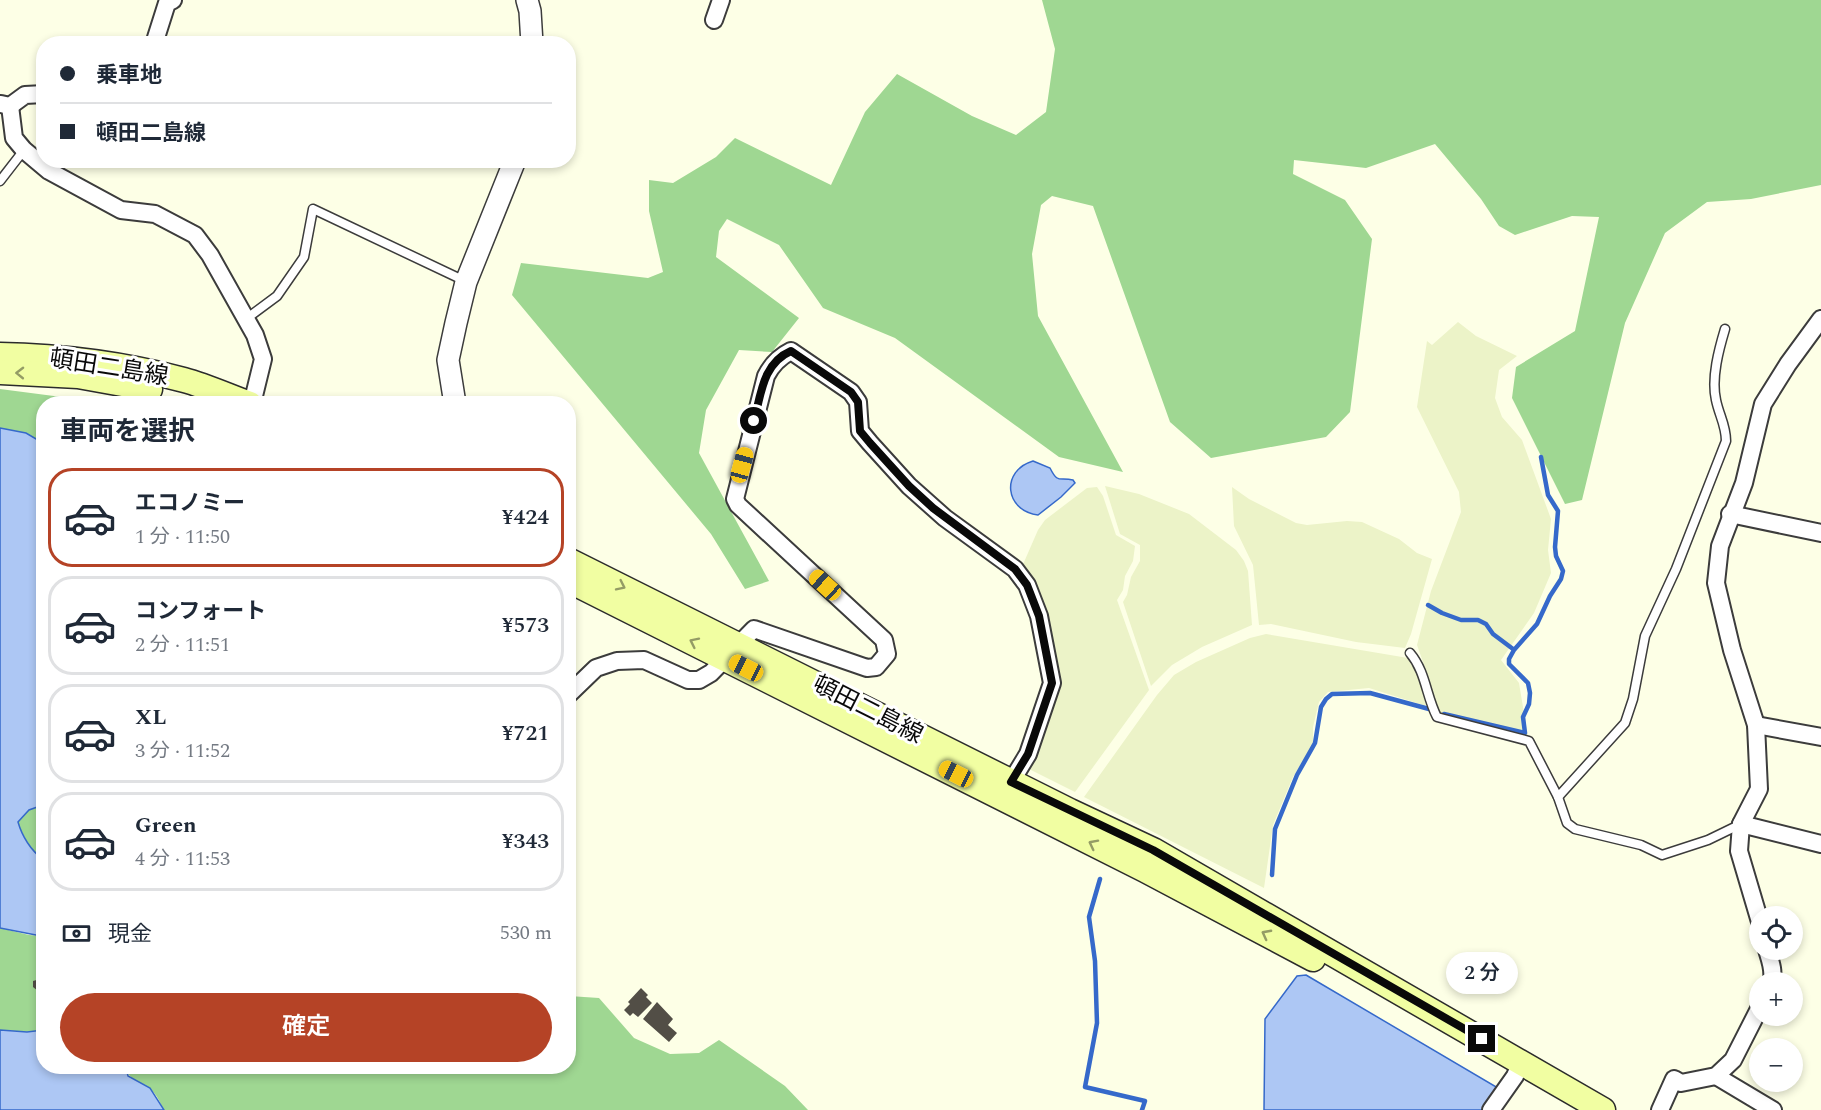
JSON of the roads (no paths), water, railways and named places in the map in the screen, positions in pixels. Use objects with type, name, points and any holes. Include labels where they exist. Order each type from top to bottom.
[{"type":"main road","name":"頓田二島線","points":[[0,355],[38,355],[119,365],[186,380],[229,396]]},
{"type":"main road","name":"頓田二島線","points":[[0,372],[78,376],[178,396]]},
{"type":"main road","name":"頓田二島線","points":[[576,564],[733,651],[1518,1069],[1603,1110]]},
{"type":"main road","name":"頓田二島線","points":[[576,583],[733,651],[1153,850],[1518,1069],[1571,1110]]},
{"type":"street","points":[[527,0],[532,36]]},
{"type":"street","points":[[714,20],[721,0]]},
{"type":"street","points":[[157,36],[169,1]]},
{"type":"street","points":[[36,94],[25,95],[5,104],[14,138],[36,160]]},
{"type":"street","points":[[45,168],[121,210],[154,214],[195,235],[210,255],[255,335],[263,359],[253,396]]},
{"type":"street","points":[[453,396],[448,360],[466,282],[511,168]]},
{"type":"street","points":[[1755,906],[1739,851],[1740,824],[1759,789],[1756,725],[1732,650],[1716,583],[1720,546],[1730,514],[1744,483],[1763,404],[1788,364],[1821,319]]},
{"type":"street","points":[[576,687],[596,668],[617,661],[644,660],[688,680],[699,680],[711,673],[754,629],[867,668],[876,667],[887,654],[884,640],[738,505],[735,499],[765,376],[771,365],[791,351],[851,392],[858,402],[860,431],[909,486],[938,512],[1015,569],[1027,585],[1039,616],[1052,683],[1028,754],[1011,782]]},
{"type":"street","points":[[1730,514],[1821,533]]},
{"type":"street","points":[[1756,725],[1821,737]]},
{"type":"street","points":[[1740,824],[1821,844]]},
{"type":"street","points":[[1660,1110],[1674,1079],[1681,1083],[1716,1076],[1733,1060],[1750,1026]]},
{"type":"street","points":[[1491,1110],[1518,1069]]},
{"type":"street","points":[[1716,1076],[1773,1110]]},
{"type":"lane","points":[[0,181],[24,150]]},
{"type":"lane","points":[[246,319],[278,296],[304,257],[313,209],[466,282]]},
{"type":"lane","points":[[1558,797],[1625,723],[1633,699],[1645,636],[1676,569],[1726,441],[1724,422],[1715,399],[1715,380],[1725,329]]},
{"type":"lane","points":[[1410,653],[1419,664],[1430,704],[1437,717],[1529,741],[1558,797],[1567,823],[1575,829],[1641,845],[1662,855],[1708,840],[1740,824]]},
{"type":"water","points":[[0,428],[26,433],[36,439],[36,808],[29,810],[18,822],[22,833],[36,853],[36,935],[0,928]]},
{"type":"water","points":[[1033,461],[1050,468],[1057,478],[1073,480],[1075,483],[1038,515],[1027,512],[1019,506],[1013,499],[1011,490],[1011,481],[1015,473],[1022,466]]},
{"type":"water","points":[[1306,975],[1498,1088],[1484,1110],[1264,1110],[1265,1019],[1297,976]]},
{"type":"water","points":[[0,1030],[36,1031],[36,1074],[128,1074],[150,1088],[164,1110],[0,1110]]},
{"type":"waterway","points":[[1444,714],[1525,733],[1523,717],[1529,704],[1528,683],[1509,664],[1509,659],[1537,624],[1563,571],[1556,556],[1555,547],[1558,511],[1548,495],[1541,457]]},
{"type":"waterway","points":[[1428,605],[1461,620],[1478,620],[1486,624],[1493,634],[1513,649]]},
{"type":"waterway","points":[[1272,875],[1275,829],[1297,775],[1315,743],[1321,707],[1326,699],[1332,694],[1370,693],[1429,709]]},
{"type":"waterway","points":[[1100,879],[1089,917],[1095,961],[1097,1023],[1085,1087],[1145,1101],[1142,1110]]}]
